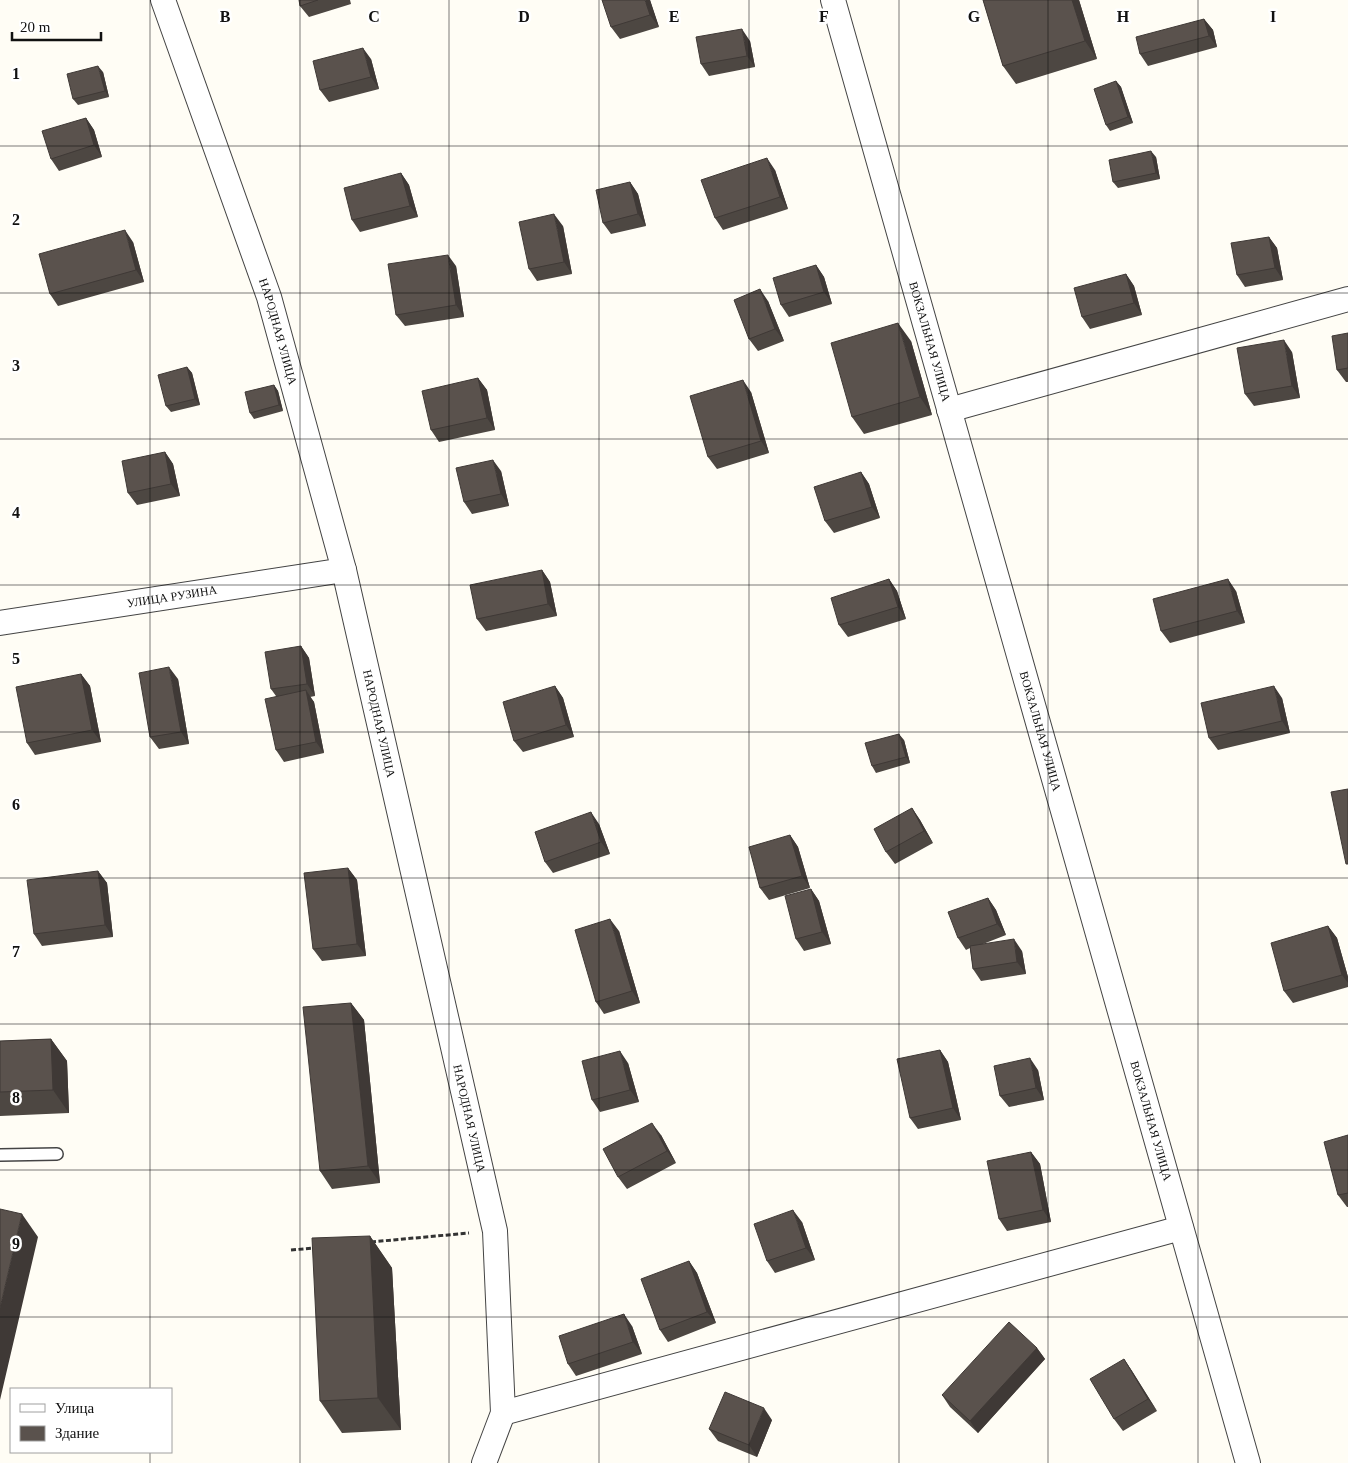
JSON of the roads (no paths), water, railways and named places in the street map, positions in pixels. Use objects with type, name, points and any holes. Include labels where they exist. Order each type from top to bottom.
[{"type":"street","name":"НАРОДНАЯ УЛИЦА","points":[[163,0],[270,297],[344,570],[495,1231],[503,1413],[484,1463]]},
{"type":"street","name":"ВОКЗАЛЬНАЯ УЛИЦА","points":[[833,0],[1248,1463]]},
{"type":"street","points":[[949,410],[1348,299]]},
{"type":"street","name":"УЛИЦА РУЗИНА","points":[[0,623],[344,570]]},
{"type":"street","points":[[503,1413],[1181,1228]]},
{"type":"lane","points":[[0,1155],[57,1154]]}]
